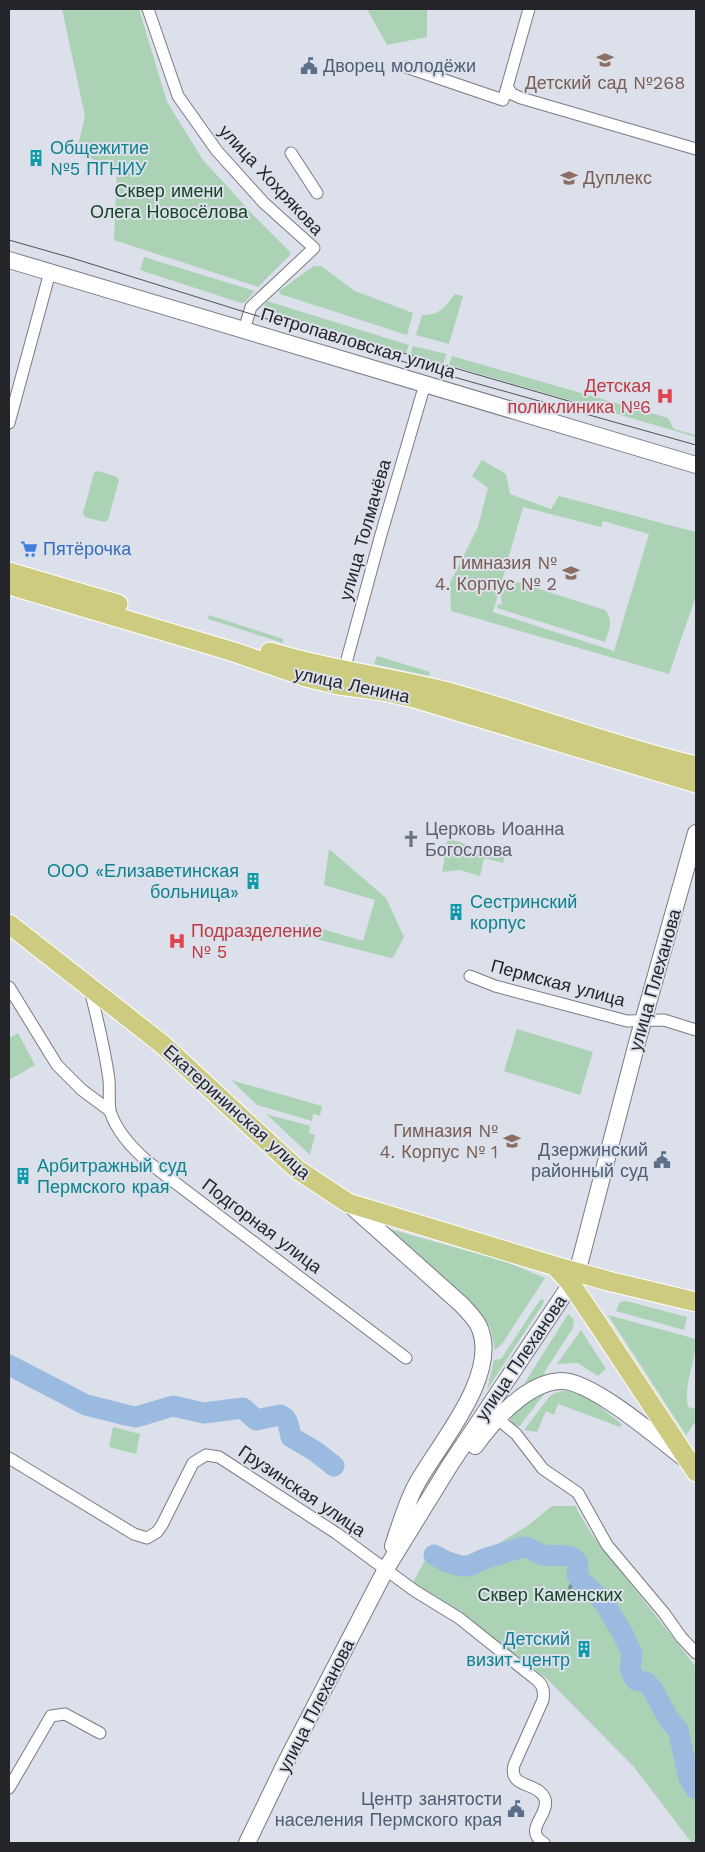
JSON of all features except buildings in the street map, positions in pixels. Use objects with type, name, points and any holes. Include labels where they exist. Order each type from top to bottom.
[{"type":"main road","name":"Петропавловская улица","points":[[9,260],[696,465]]},
{"type":"main road","name":"улица Ленина","points":[[9,572],[293,659],[383,691],[406,696],[696,782]]},
{"type":"main road","name":"улица Ленина","points":[[9,585],[234,652],[306,677],[392,679],[448,692],[696,766]]},
{"type":"main road","name":"улица Плеханова","points":[[247,1843],[286,1762],[311,1717],[351,1654],[389,1572],[450,1465],[574,1278],[696,833]]},
{"type":"main road","name":"Екатерининская улица","points":[[9,924],[175,1056],[255,1133],[298,1170],[348,1203],[554,1266],[574,1278],[696,1302]]},
{"type":"main road","points":[[348,1203],[462,1305],[477,1323],[483,1342],[480,1371],[471,1396],[462,1414],[416,1485],[402,1518],[389,1572]]},
{"type":"main road","points":[[574,1278],[694,1469]]},
{"type":"main road","points":[[389,1572],[484,1434],[520,1399],[537,1387],[556,1381],[572,1382],[597,1394],[694,1469]]},
{"type":"street","name":"улица Хохрякова","points":[[148,9],[178,96],[217,151],[264,203],[314,248],[251,307],[244,330]]},
{"type":"street","points":[[406,67],[503,100],[529,9]]},
{"type":"street","points":[[507,87],[512,94],[521,98],[696,149]]},
{"type":"street","points":[[290,153],[317,193]]},
{"type":"street","points":[[9,423],[50,272]]},
{"type":"street","name":"улица Толмачёва","points":[[342,678],[425,384]]},
{"type":"street","name":"Пермская улица","points":[[470,976],[496,986],[626,1021],[664,1020],[696,1030]]},
{"type":"street","name":"Подгорная улица","points":[[9,987],[57,1065],[82,1090],[109,1110],[124,1138],[138,1154],[406,1358]]},
{"type":"street","name":"Подгорная улица","points":[[90,989],[109,1080],[109,1110]]},
{"type":"street","points":[[498,1419],[516,1434],[543,1469],[578,1493],[607,1545],[696,1653]]},
{"type":"street","name":"Грузинская улица","points":[[9,1458],[134,1534],[147,1538],[162,1526],[193,1463],[206,1455],[220,1457],[336,1533],[416,1591],[459,1618],[542,1686],[544,1694],[538,1712],[512,1772],[515,1778],[540,1792],[545,1799],[545,1808],[535,1834],[544,1843]]},
{"type":"street","points":[[9,1788],[51,1716],[65,1714],[100,1733]]},
{"type":"green space","name":"Сквер имени Олега Новосёлова","points":[[62,9],[139,9],[167,102],[203,160],[290,252],[290,255],[258,287],[114,240],[117,167],[76,154],[85,116]]},
{"type":"green space","points":[[367,9],[427,9],[427,37],[387,45]]},
{"type":"green space","points":[[144,257],[255,291],[245,302],[241,303],[140,270]]},
{"type":"green space","points":[[314,266],[321,266],[355,291],[413,313],[407,335],[280,294],[279,291]]},
{"type":"green space","points":[[455,294],[463,296],[449,344],[416,335],[422,315],[433,314],[441,310]]},
{"type":"green space","points":[[267,301],[409,345],[406,353],[262,309]]},
{"type":"green space","points":[[413,346],[446,354],[443,365],[410,354]]},
{"type":"green space","points":[[452,356],[668,418],[674,429],[696,435],[696,437],[449,365]]},
{"type":"green space","points":[[482,460],[506,474],[510,494],[551,509],[559,496],[696,532],[696,596],[669,674],[451,611],[450,583],[478,527],[488,488],[472,476]],"holes":[[[523,507],[601,527],[603,521],[649,534],[614,651],[493,612]]]},
{"type":"green space","points":[[98,471],[117,477],[119,480],[108,520],[104,522],[85,517],[83,513],[94,473]]},
{"type":"green space","points":[[517,582],[605,610],[610,621],[605,642],[497,608],[498,604],[502,605],[501,596],[506,587]]},
{"type":"green space","points":[[209,615],[283,639],[283,643],[208,619]]},
{"type":"green space","points":[[377,656],[430,672],[429,676],[374,664]]},
{"type":"green space","points":[[448,839],[505,855],[503,863],[484,858],[480,876],[460,870],[442,872],[445,855],[451,855],[453,850],[446,847]]},
{"type":"green space","points":[[329,849],[386,898],[404,937],[391,958],[305,936],[306,924],[363,941],[375,900],[324,885]]},
{"type":"green space","points":[[517,1029],[593,1052],[580,1095],[504,1071]]},
{"type":"green space","points":[[18,1033],[35,1065],[9,1080],[9,1038]]},
{"type":"green space","points":[[231,1080],[322,1106],[320,1116],[313,1114],[312,1121],[257,1105]]},
{"type":"green space","points":[[266,1114],[310,1126],[309,1133],[315,1135],[310,1155]]},
{"type":"green space","points":[[379,1226],[507,1262],[545,1278],[502,1344],[495,1350],[490,1327],[478,1310]]},
{"type":"green space","points":[[543,1299],[544,1302],[487,1390],[494,1360],[501,1359],[540,1300]]},
{"type":"green space","points":[[626,1301],[687,1317],[684,1330],[616,1311],[620,1302]]},
{"type":"green space","points":[[568,1314],[574,1320],[573,1328],[545,1371],[544,1378],[524,1384]]},
{"type":"green space","points":[[608,1315],[696,1339],[688,1381],[687,1398],[688,1407],[696,1409],[696,1421],[686,1435]]},
{"type":"green space","points":[[581,1330],[606,1369],[598,1376],[578,1363],[557,1364]]},
{"type":"green space","points":[[563,1391],[587,1398],[622,1424],[620,1427],[558,1404],[554,1415],[546,1411],[537,1432],[524,1430],[549,1397]]},
{"type":"green space","points":[[545,1393],[519,1427],[512,1423],[510,1417],[529,1398]]},
{"type":"green space","points":[[113,1427],[140,1434],[136,1454],[109,1447]]},
{"type":"green space","name":"Сквер Каменских","points":[[552,1506],[575,1506],[590,1532],[696,1667],[696,1843],[692,1843],[634,1767],[546,1678],[413,1582],[428,1555],[449,1565],[475,1557],[526,1527]]},
{"type":"waterway","points":[[9,1365],[86,1405],[136,1417],[173,1406],[204,1413],[243,1408],[256,1420],[280,1415],[287,1421],[291,1437],[315,1451],[334,1466]]},
{"type":"waterway","points":[[434,1555],[461,1566],[469,1566],[484,1559],[523,1547],[542,1555],[569,1556],[574,1558],[578,1567],[577,1575],[604,1602],[624,1636],[632,1654],[630,1668],[633,1676],[636,1680],[647,1683],[653,1690],[668,1718],[678,1730],[689,1778],[696,1789]]},
{"type":"waterway","points":[[570,1588],[577,1575]]},
{"type":"tram line","points":[[9,240],[443,374],[696,445]]},
{"type":"tram line","points":[[396,351],[610,413]]},
{"type":"place","name":"Детский сад №268","points":[[605,60]]},
{"type":"place","name":"Дворец молодёжи","points":[[309,66]]},
{"type":"place","name":"Общежитие №5 ПГНИУ","points":[[36,158]]},
{"type":"place","name":"Дуплекс","points":[[569,178]]},
{"type":"place","name":"Детская поликлиника №6","points":[[665,396]]},
{"type":"place","name":"Пятёрочка","points":[[29,549]]},
{"type":"place","name":"Гимназия № 4. Корпус № 2","points":[[571,573]]},
{"type":"place","name":"Церковь Иоанна Богослова","points":[[411,839]]},
{"type":"place","name":"ООО «Елизаветинская больница»","points":[[253,881]]},
{"type":"place","name":"Сестринский корпус","points":[[456,912]]},
{"type":"place","name":"Подразделение № 5","points":[[177,941]]},
{"type":"place","name":"Гимназия № 4. Корпус № 1","points":[[512,1141]]},
{"type":"place","name":"Дзержинский районный суд","points":[[662,1160]]},
{"type":"place","name":"Арбитражный суд Пермского края","points":[[23,1176]]},
{"type":"place","name":"Детский визит-центр","points":[[584,1649]]},
{"type":"place","name":"Центр занятости населения Пермского края","points":[[516,1809]]}]
